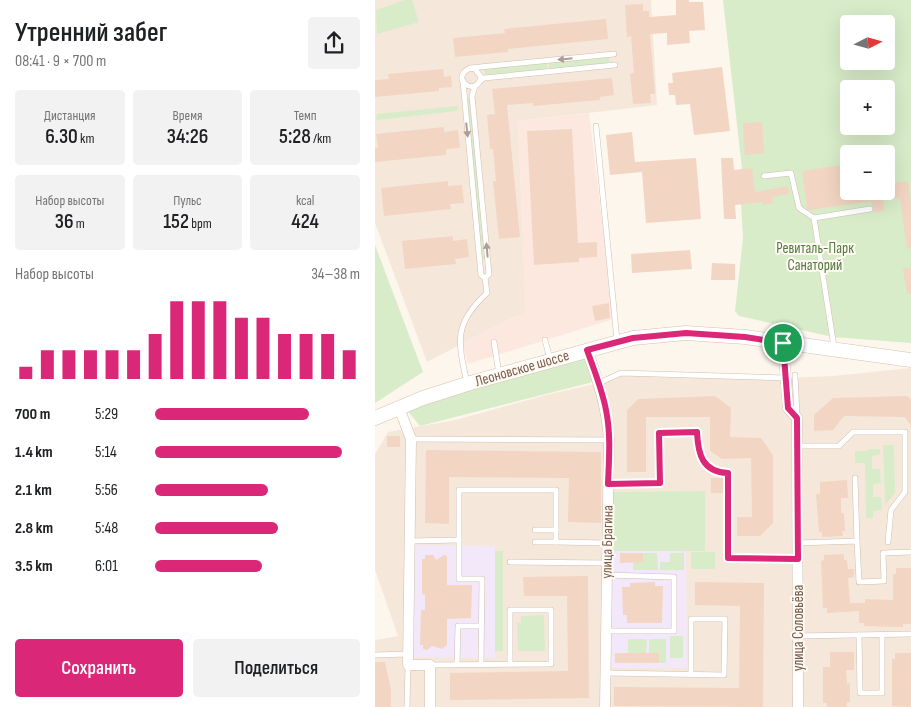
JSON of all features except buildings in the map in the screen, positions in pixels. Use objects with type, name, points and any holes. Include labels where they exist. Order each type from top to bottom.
[{"type":"main road","name":"Леоновское шоссе","points":[[375,418],[423,398],[467,384],[633,338],[686,333],[745,337],[835,351],[911,360]]},
{"type":"street","name":"улица Соловьёва","points":[[783,343],[791,376],[788,408],[797,418],[798,707]]},
{"type":"street","name":"улица Брагина","points":[[587,350],[599,383],[606,411],[609,440],[605,707]]},
{"type":"street","points":[[399,408],[411,440],[408,660],[430,665],[430,707]]},
{"type":"lane","points":[[467,384],[459,337],[464,320],[473,305],[487,293],[485,278],[481,275],[462,76],[470,68],[614,54]]},
{"type":"lane","points":[[485,278],[489,274],[472,96],[475,86],[484,78],[615,65]]},
{"type":"lane","points":[[470,68],[479,72],[480,81]]},
{"type":"lane","points":[[463,81],[470,87],[475,86]]},
{"type":"lane","points":[[596,126],[618,342]]},
{"type":"lane","points":[[764,176],[791,173],[799,208],[814,218],[870,209]]},
{"type":"lane","points":[[814,218],[835,351]]},
{"type":"lane","points":[[545,340],[551,360]]},
{"type":"lane","points":[[494,342],[499,375]]},
{"type":"lane","points":[[599,383],[621,373],[791,376]]},
{"type":"lane","points":[[608,484],[660,483],[659,433],[697,432],[698,450],[703,461],[713,470],[728,473],[728,558],[798,559]]},
{"type":"lane","points":[[797,446],[839,446],[853,432],[905,432],[905,492],[891,510],[888,542]]},
{"type":"lane","points":[[411,440],[609,440]]},
{"type":"lane","points":[[855,478],[859,582],[884,581],[883,552],[911,552]]},
{"type":"lane","points":[[481,664],[482,579],[459,579],[459,490],[556,490],[556,542]]},
{"type":"lane","points":[[535,530],[556,530]]},
{"type":"lane","points":[[410,541],[459,540]]},
{"type":"lane","points":[[797,543],[857,541]]},
{"type":"lane","points":[[535,542],[607,542]]},
{"type":"lane","points":[[510,562],[607,563]]},
{"type":"lane","points":[[606,631],[674,631],[674,577],[607,575]]},
{"type":"lane","points":[[430,665],[551,664],[551,610],[510,610],[510,664]]},
{"type":"lane","points":[[605,673],[691,674],[724,674],[725,619],[691,619],[691,674]]},
{"type":"lane","points":[[457,664],[457,626],[481,626]]},
{"type":"lane","points":[[859,635],[860,693],[882,693],[882,634]]},
{"type":"lane","points":[[797,636],[911,634]]},
{"type":"lane","points":[[375,655],[408,660],[407,707]]},
{"type":"shaded area","points":[[375,0],[651,0],[657,105],[518,121],[526,311],[522,316],[514,317],[427,362],[375,223]]},
{"type":"shaded area","points":[[589,113],[614,319],[468,364],[462,344],[514,317],[522,316],[526,311],[518,121]]},
{"type":"shaded area","points":[[911,368],[911,707],[375,707],[375,640],[398,636],[375,570],[375,454],[388,432],[455,420],[550,394],[599,383],[621,373],[786,378],[833,376]]},
{"type":"shaded area","points":[[414,545],[495,546],[495,658],[413,657]]},
{"type":"shaded area","points":[[611,551],[686,551],[687,668],[611,668]]},
{"type":"green space","points":[[405,0],[412,0],[419,22],[377,34],[376,10]]},
{"type":"green space","name":"Ревиталь-Парк Санаторий","points":[[723,0],[911,0],[911,343],[833,337],[739,316],[735,311],[743,238],[739,170],[742,169]]},
{"type":"green space","points":[[608,57],[610,61],[608,63],[550,69],[549,63]]},
{"type":"green space","points":[[547,63],[547,69],[484,74],[485,70]]},
{"type":"green space","points":[[467,98],[471,99],[486,258],[482,260]]},
{"type":"green space","points":[[459,107],[457,111],[376,119],[377,114]]},
{"type":"green space","points":[[375,245],[423,372],[375,403]]},
{"type":"green space","points":[[586,358],[593,382],[420,426],[406,409],[438,396]]},
{"type":"green space","points":[[883,445],[894,445],[895,493],[885,505]]},
{"type":"green space","points":[[868,449],[880,449],[880,455],[872,456],[872,469],[880,469],[881,483],[873,484],[873,497],[881,497],[882,510],[873,511],[873,518],[866,518],[865,463],[855,463],[855,451],[867,451]]},
{"type":"green space","points":[[705,491],[705,551],[614,551],[613,492]]},
{"type":"green space","points":[[495,551],[503,551],[503,651],[495,651]]},
{"type":"green space","points":[[691,552],[715,552],[715,569],[691,569]]},
{"type":"green space","points":[[643,553],[657,553],[658,570],[633,570],[633,562],[643,562]]},
{"type":"green space","points":[[670,553],[684,553],[684,570],[660,570],[660,562],[670,562]]},
{"type":"green space","points":[[544,615],[545,651],[518,651],[517,623],[521,623],[521,616]]},
{"type":"green space","points":[[670,636],[683,636],[683,658],[670,658]]},
{"type":"green space","points":[[628,639],[647,639],[646,653],[628,663]]},
{"type":"green space","points":[[649,639],[666,639],[666,663],[659,663],[659,653],[649,653]]},
{"type":"route","points":[[686,333],[745,337],[783,343],[788,408],[797,418],[798,559],[728,558],[728,473],[713,470],[700,458],[697,432],[659,433],[660,483],[608,484],[609,440],[606,411],[599,383],[587,350],[633,338],[686,333]]}]
